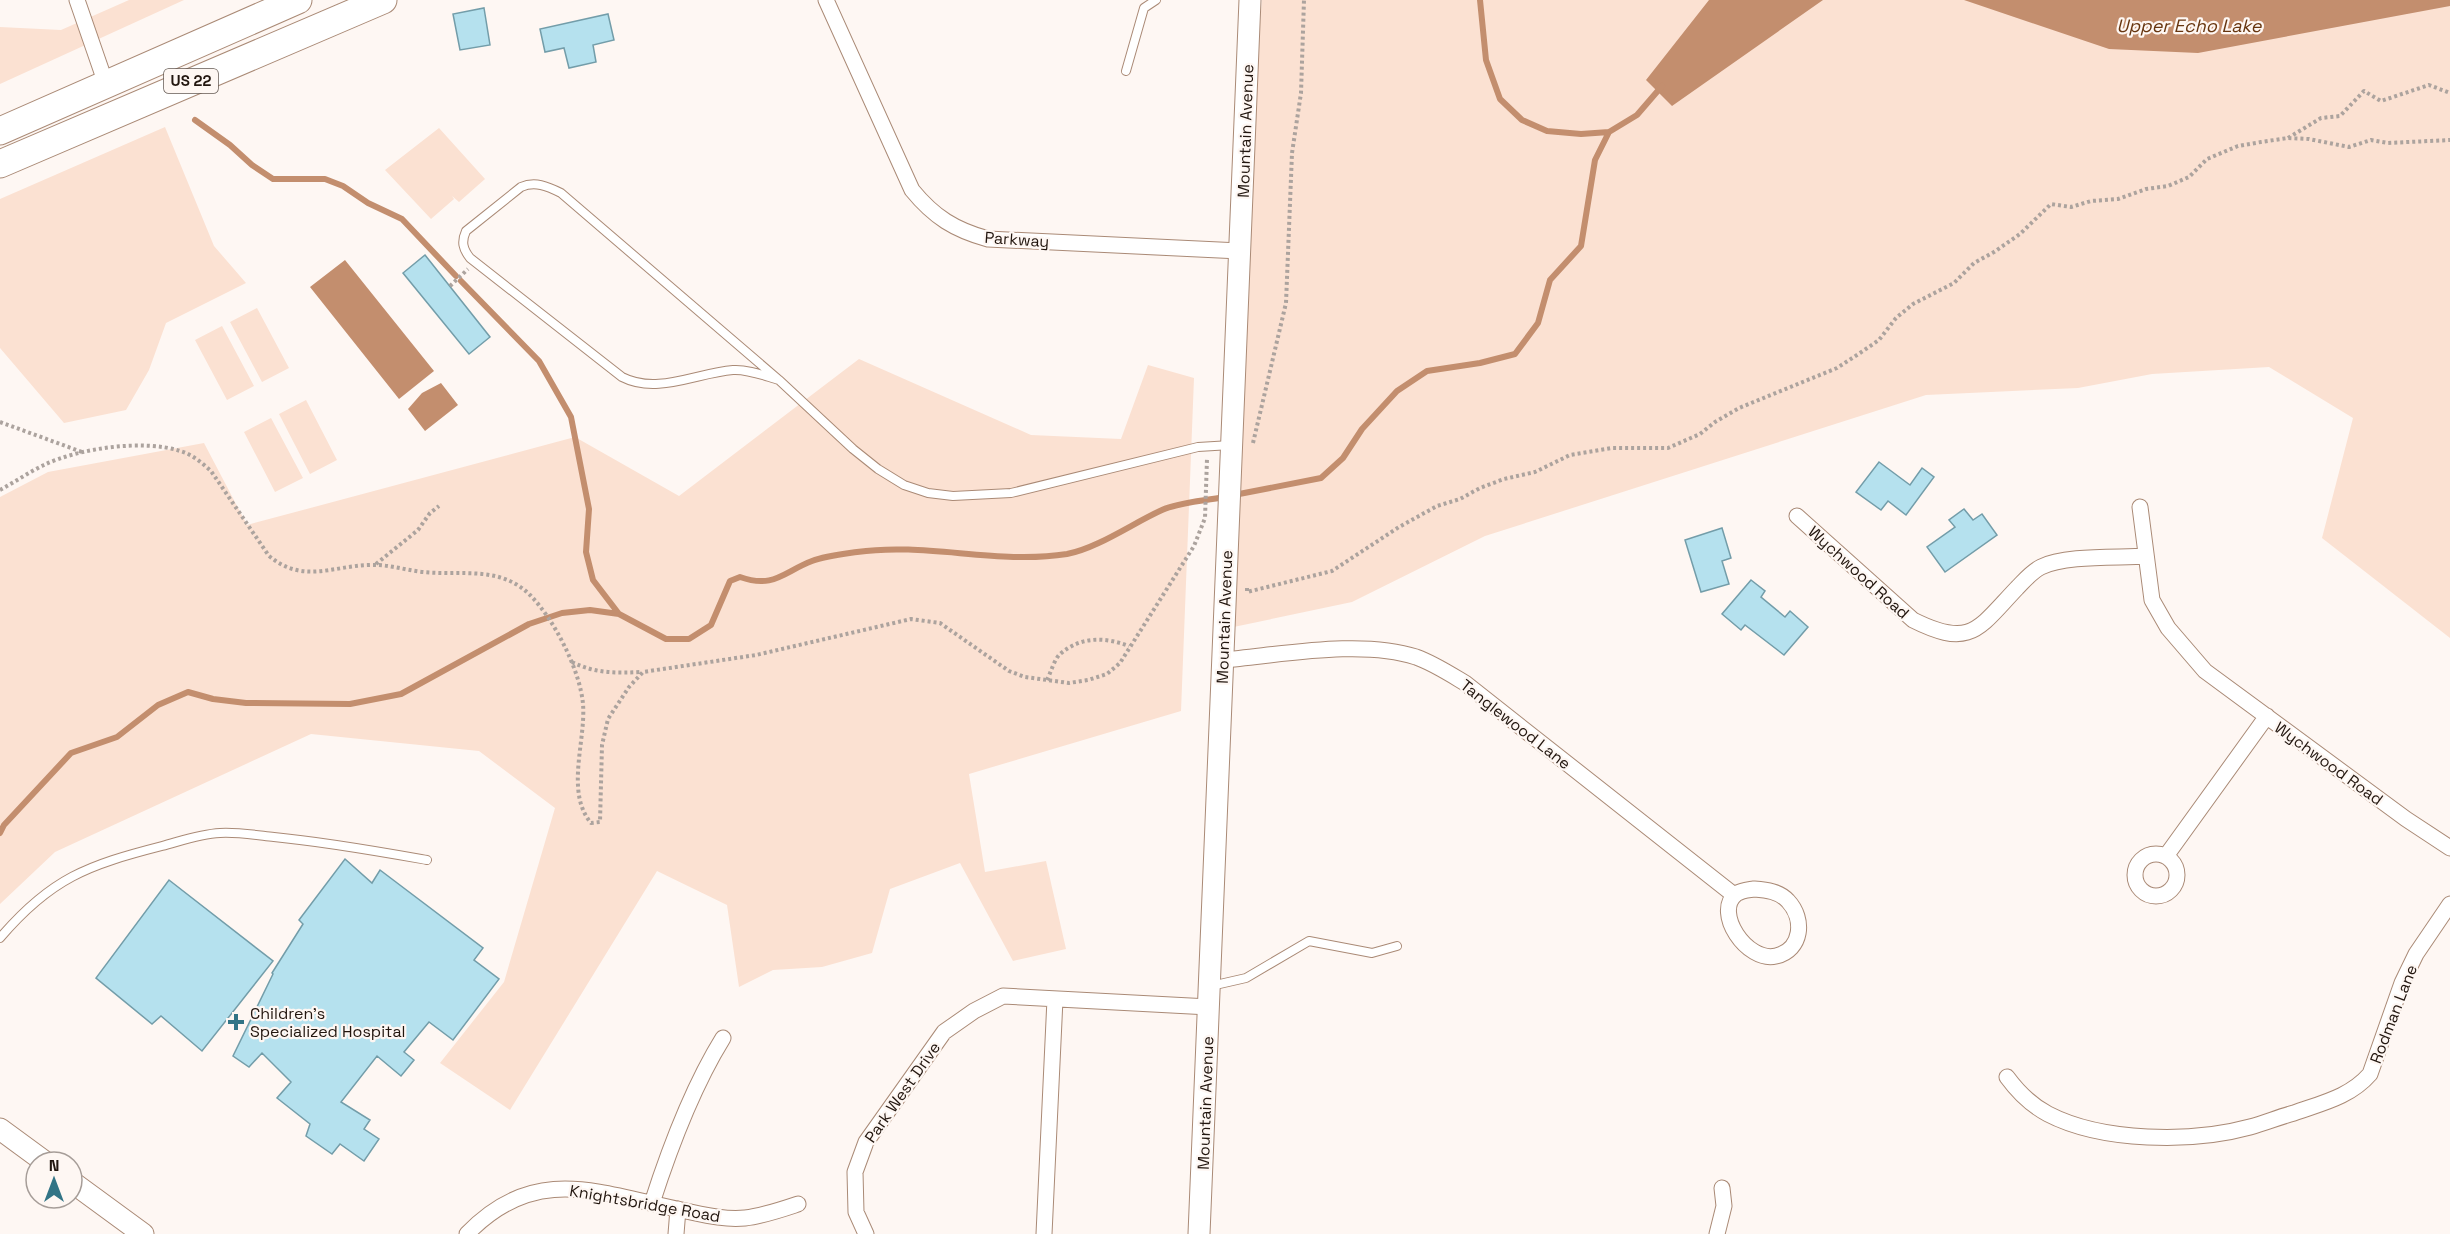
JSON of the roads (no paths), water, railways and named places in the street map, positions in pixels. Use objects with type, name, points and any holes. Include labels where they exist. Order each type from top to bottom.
[{"type":"highway","name":"US 22","points":[[0,131],[298,0]]},
{"type":"highway","name":"US 22","points":[[0,164],[383,0]]},
{"type":"street","points":[[77,0],[106,84]]},
{"type":"street","name":"Parkway","points":[[825,0],[912,190],[927,208],[945,223],[966,233],[988,239],[1240,251]]},
{"type":"street","name":"Mountain Avenue","points":[[1199,1234],[1251,0]]},
{"type":"street","points":[[2140,507],[2152,600],[2168,628],[2205,671],[2267,716]]},
{"type":"street","name":"Wychwood Road","points":[[1797,516],[1913,620],[1935,631],[1959,634],[1978,628],[2027,577],[2040,567],[2059,561],[2146,556]]},
{"type":"street","name":"Tanglewood Lane","points":[[1223,660],[1352,648],[1416,657],[1466,683],[1734,896]]},
{"type":"street","name":"Wychwood Road","points":[[2166,856],[2267,716],[2406,819],[2450,848]]},
{"type":"street","points":[[1767,890],[1777,893],[1788,901],[1798,920],[1799,930],[1797,939],[1791,948],[1783,954],[1763,957],[1754,953],[1734,931],[1730,917],[1730,904],[1734,896],[1742,891],[1767,890]]},
{"type":"street","name":"Rodman Lane","points":[[2007,1077],[2018,1091],[2047,1113],[2097,1131],[2146,1137],[2221,1133],[2250,1127],[2336,1098],[2361,1084],[2375,1063],[2397,994],[2408,969],[2450,904]]},
{"type":"street","name":"Park West Drive","points":[[866,1234],[856,1212],[855,1172],[866,1142],[944,1032],[974,1011],[1004,996],[1209,1007]]},
{"type":"street","points":[[1044,1234],[1055,999]]},
{"type":"street","points":[[652,1203],[663,1168],[708,1062],[723,1038]]},
{"type":"street","points":[[0,1129],[29,1150]]},
{"type":"street","name":"Knightsbridge Road","points":[[467,1234],[482,1218],[508,1201],[532,1192],[559,1188],[585,1190],[716,1217],[743,1218],[774,1213],[798,1204]]},
{"type":"street","points":[[1717,1234],[1724,1206],[1722,1188]]},
{"type":"street","points":[[84,1191],[143,1234]]},
{"type":"street","points":[[676,1234],[678,1209]]},
{"type":"lane","points":[[1126,71],[1144,8],[1156,0]]},
{"type":"lane","points":[[779,380],[735,370],[656,385],[633,382],[613,370],[475,262],[464,250],[463,238],[473,223],[521,187],[530,183],[561,193],[779,380],[853,449],[878,469],[904,484],[928,493],[953,496],[1011,494],[1198,447],[1232,445]]},
{"type":"lane","points":[[0,938],[41,896],[85,869],[121,856],[201,836],[219,833],[315,841],[427,860]]},
{"type":"lane","points":[[1209,986],[1246,978],[1309,941],[1372,953],[1397,946]]},
{"type":"water","points":[[1709,0],[1823,0],[1672,106],[1646,80]]},
{"type":"water","name":"Upper Echo Lake","points":[[1964,0],[2450,0],[2450,6],[2198,53],[2109,49]]},
{"type":"water","points":[[345,260],[434,371],[399,399],[310,287]]},
{"type":"water","points":[[441,383],[458,405],[425,431],[408,409],[422,393]]},
{"type":"waterway","points":[[1480,0],[1486,60],[1500,99],[1522,120],[1547,131],[1581,134],[1609,132],[1637,115],[1662,86]]},
{"type":"waterway","points":[[195,120],[273,179],[325,179],[343,186],[368,203],[402,219],[456,276]]},
{"type":"waterway","points":[[1234,495],[1321,478],[1343,458],[1362,429],[1397,391],[1427,371],[1480,363],[1515,354],[1538,323],[1550,280],[1581,246],[1595,160],[1609,132]]},
{"type":"waterway","points":[[461,281],[539,361],[571,417],[589,509],[586,552],[593,580],[619,614]]},
{"type":"waterway","points":[[0,833],[4,825],[71,753],[117,737],[158,705],[188,692],[213,699],[246,703],[350,704],[401,694],[529,624],[562,613],[590,610],[619,614],[666,639],[689,639],[711,625],[730,581],[740,577],[770,580],[823,558],[883,550],[1014,557],[1067,554],[1103,541],[1169,507],[1224,497]]},
{"type":"place","name":"Children's Specialized Hospital","points":[[236,1022]]}]
